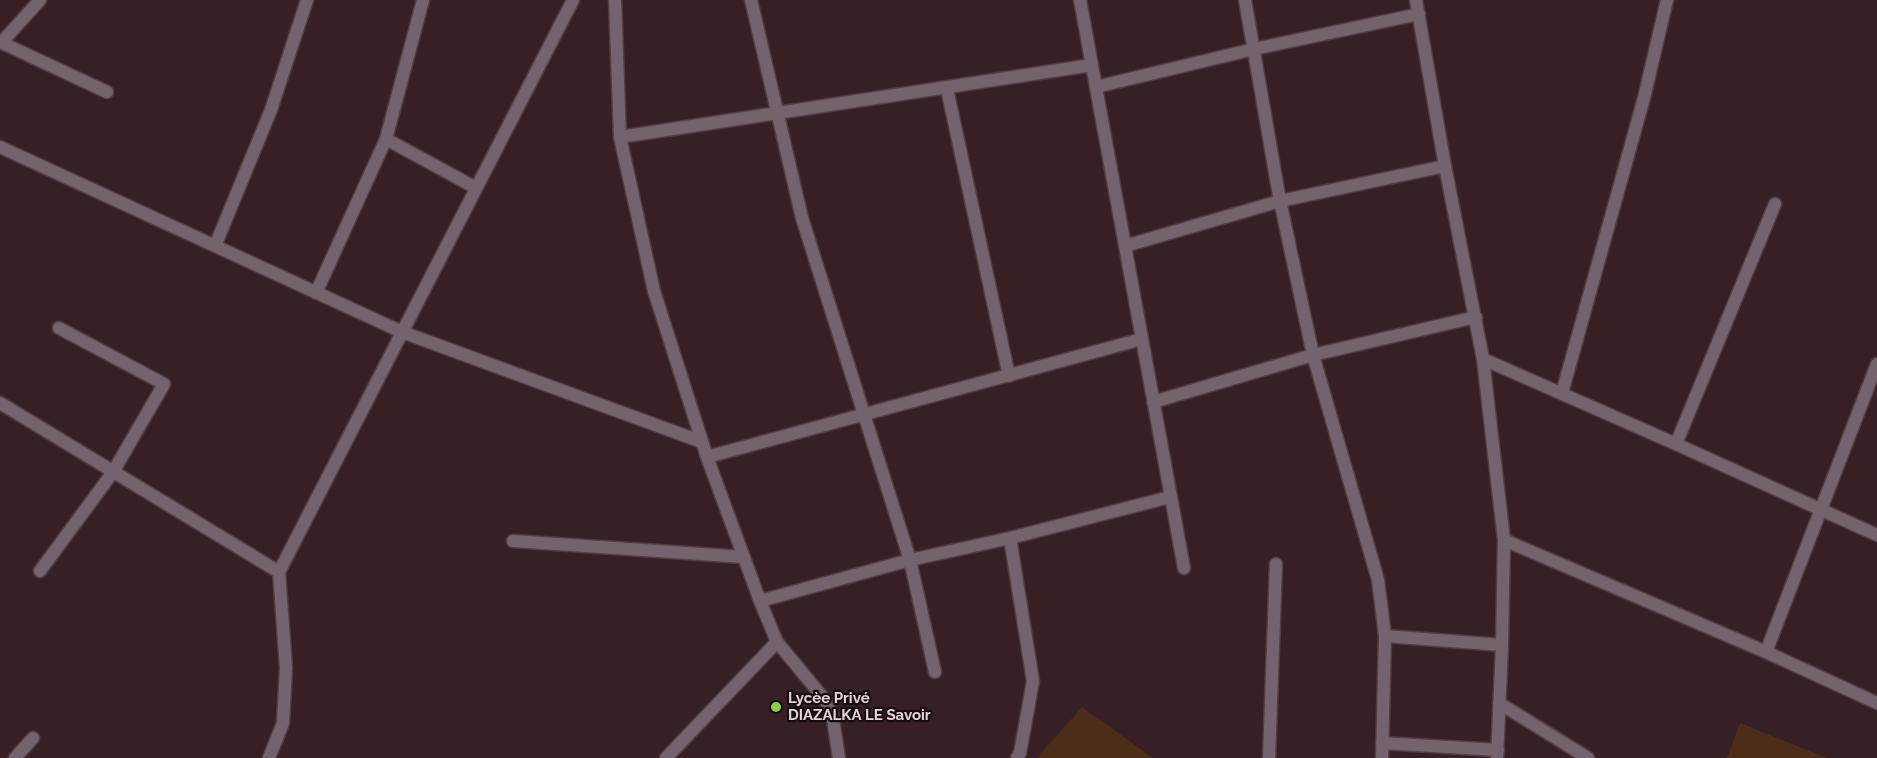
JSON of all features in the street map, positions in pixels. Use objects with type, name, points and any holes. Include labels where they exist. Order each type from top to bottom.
[{"type":"street","points":[[40,0],[1,42],[107,92]]},
{"type":"street","points":[[215,246],[271,110],[307,0]]},
{"type":"street","points":[[316,293],[386,139],[423,0]]},
{"type":"street","points":[[269,758],[283,723],[286,668],[279,572],[573,0]]},
{"type":"street","points":[[615,0],[620,137],[654,291],[707,457],[760,601],[777,642],[826,701],[833,719],[839,758]]},
{"type":"street","points":[[751,0],[802,218],[910,560],[935,672]]},
{"type":"street","points":[[1080,0],[1184,568]]},
{"type":"street","points":[[1245,0],[1280,201],[1313,356],[1372,555],[1382,601],[1385,636],[1382,758]]},
{"type":"street","points":[[1382,743],[1497,754],[1504,540],[1483,359],[1445,166],[1416,0]]},
{"type":"street","points":[[1562,393],[1644,98],[1667,0]]},
{"type":"street","points":[[1096,87],[1254,49],[1419,14]]},
{"type":"street","points":[[620,137],[1092,65]]},
{"type":"street","points":[[947,88],[1008,376]]},
{"type":"street","points":[[386,139],[476,188]]},
{"type":"street","points":[[0,147],[402,332],[702,442]]},
{"type":"street","points":[[1125,246],[1280,201],[1445,166]]},
{"type":"street","points":[[1676,444],[1775,204]]},
{"type":"street","points":[[1153,402],[1313,356],[1476,317]]},
{"type":"street","points":[[40,571],[113,472],[164,384],[58,328]]},
{"type":"street","points":[[707,457],[1142,339]]},
{"type":"street","points":[[1483,359],[1877,535]]},
{"type":"street","points":[[1766,652],[1877,364]]},
{"type":"street","points":[[0,403],[279,572]]},
{"type":"street","points":[[760,601],[910,560],[1010,538],[1170,497]]},
{"type":"street","points":[[1010,538],[1034,681],[1020,753],[1017,758]]},
{"type":"street","points":[[1504,540],[1766,652],[1877,703]]},
{"type":"street","points":[[513,541],[744,557]]},
{"type":"street","points":[[1269,758],[1276,564]]},
{"type":"street","points":[[1385,636],[1502,645]]},
{"type":"street","points":[[666,758],[777,642]]},
{"type":"street","points":[[1499,703],[1588,758]]},
{"type":"street","points":[[15,758],[33,738]]},
{"type":"shaded area","points":[[1082,707],[1153,758],[1037,758]]},
{"type":"shaded area","points":[[1740,723],[1827,758],[1727,758]]},
{"type":"place","name":"Lycèe Privé DIAZALKA LE Savoir","points":[[776,707]]}]
